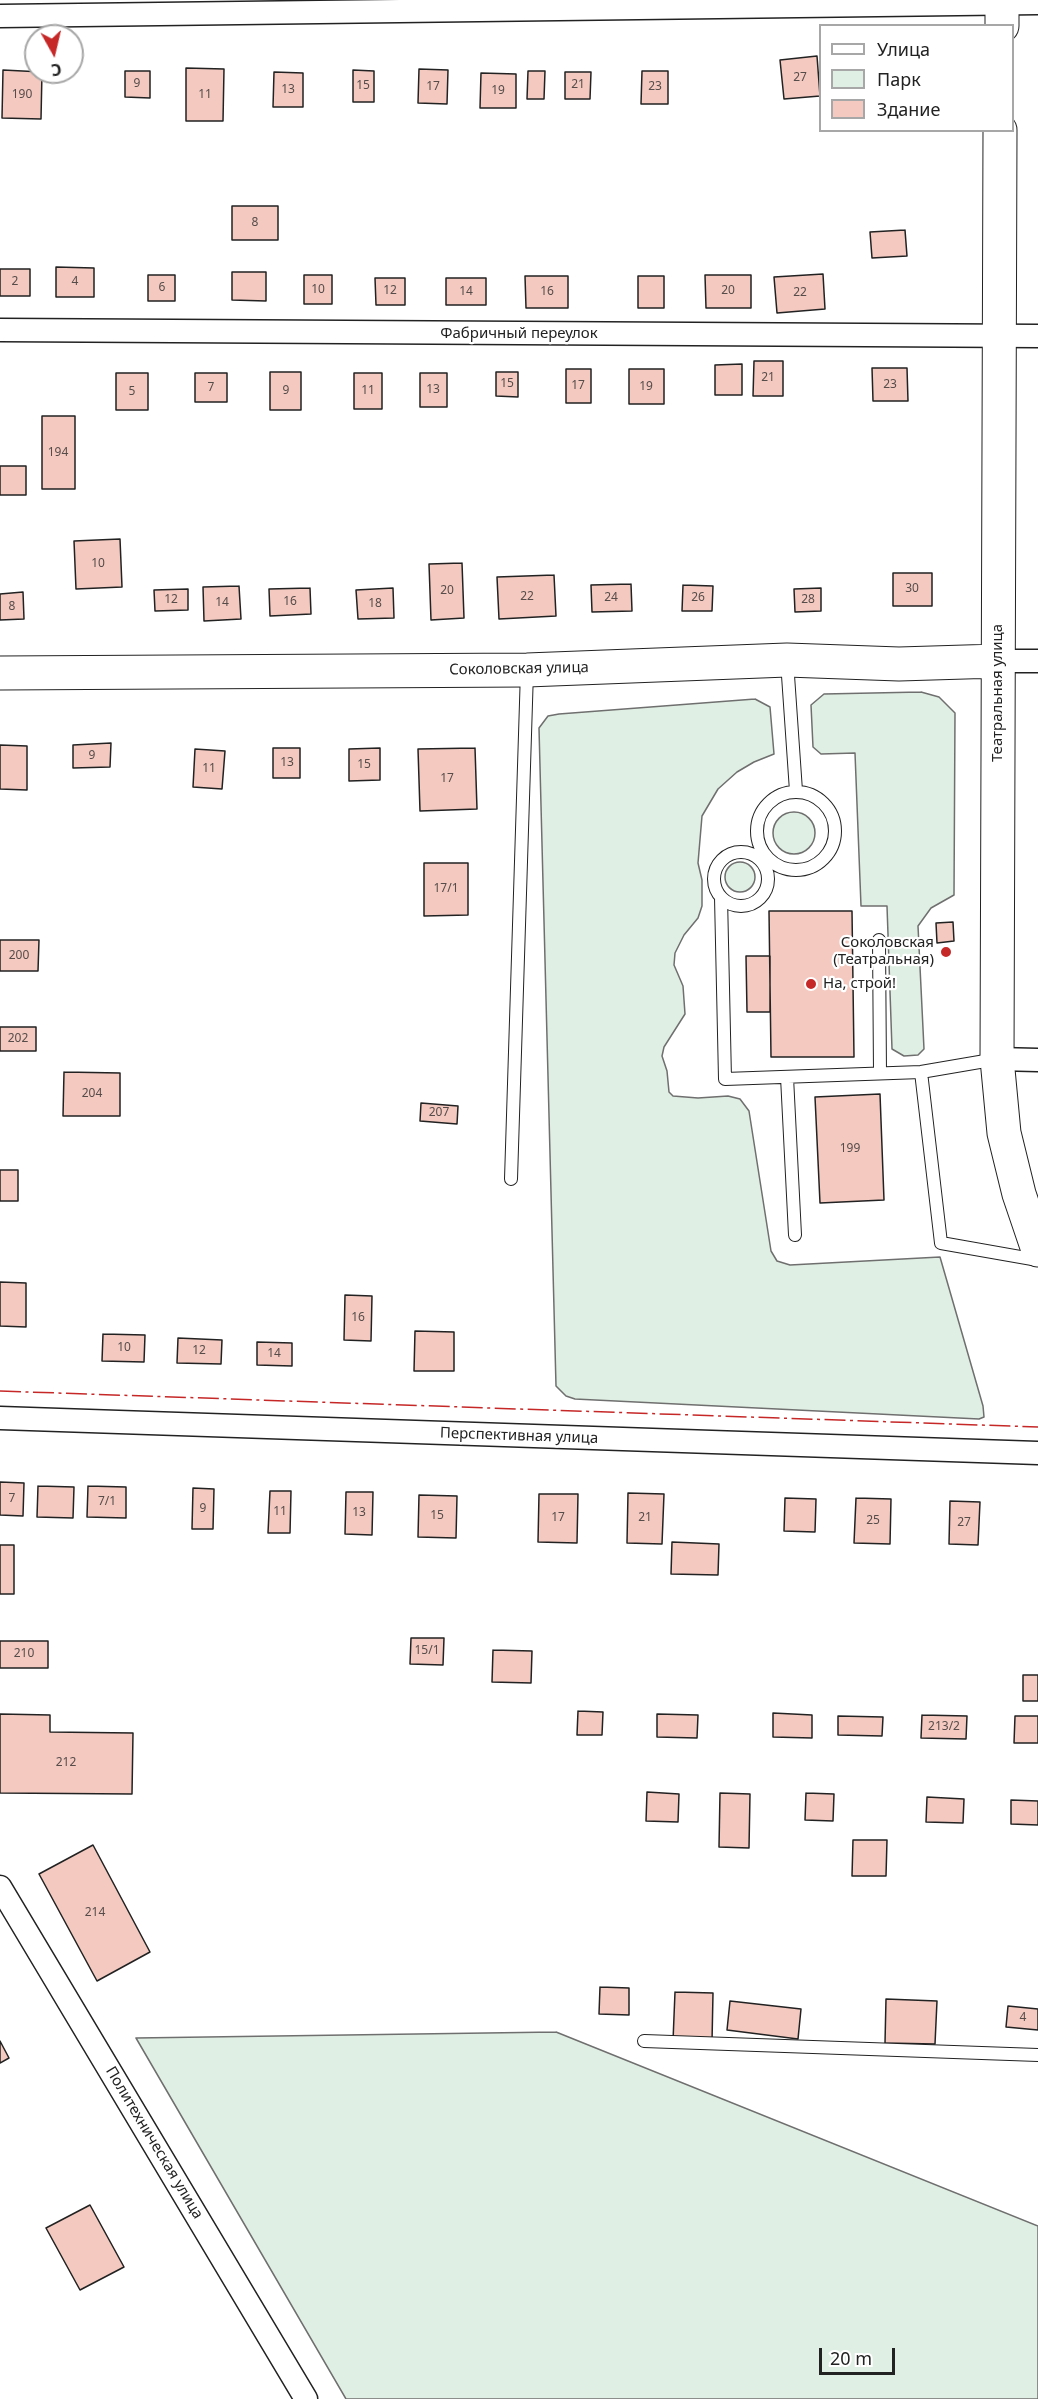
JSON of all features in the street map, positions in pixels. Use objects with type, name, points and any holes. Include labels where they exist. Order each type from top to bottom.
[{"type":"main road","name":"Театральная улица","points":[[1000,132],[997,1059],[1004,1133],[1019,1194],[1038,1250]]},
{"type":"main road","name":"Соколовская улица","points":[[0,673],[527,670],[787,660],[899,664],[998,661]]},
{"type":"street","points":[[0,16],[1002,9],[1038,3]]},
{"type":"street","name":"Фабричный переулок","points":[[0,330],[1038,336]]},
{"type":"street","name":"Соколовская улица","points":[[998,661],[1038,661]]},
{"type":"street","points":[[997,1059],[1038,1060]]},
{"type":"street","name":"Перспективная улица","points":[[0,1418],[1038,1453]]},
{"type":"street","name":"Политехническая улица","points":[[0,1887],[306,2399]]},
{"type":"lane","points":[[787,660],[795,791]]},
{"type":"lane","points":[[511,1179],[527,670]]},
{"type":"lane","points":[[795,791],[820,800],[832,816],[835,829],[833,842],[822,859],[798,870],[780,866],[765,855],[756,832],[758,820],[767,804],[777,796],[795,791]]},
{"type":"lane","points":[[731,853],[740,851],[757,857],[767,872],[768,881],[761,897],[745,905],[728,903],[721,897],[716,890],[714,873],[723,858],[756,832]]},
{"type":"lane","points":[[721,897],[725,1079],[921,1071],[997,1059]]},
{"type":"lane","points":[[879,940],[880,1073]]},
{"type":"lane","points":[[921,1071],[941,1243],[1038,1260]]},
{"type":"lane","points":[[787,1077],[795,1235]]},
{"type":"lane","points":[[644,2041],[1038,2055]]},
{"type":"green space","points":[[921,692],[939,697],[955,713],[954,895],[931,908],[918,926],[924,1049],[918,1055],[904,1056],[892,1049],[887,906],[861,906],[855,753],[821,754],[813,747],[811,705],[824,694]]},
{"type":"green space","points":[[755,699],[770,707],[774,754],[737,772],[718,789],[702,816],[698,863],[702,880],[702,906],[698,918],[684,935],[675,953],[674,965],[683,986],[685,1014],[664,1047],[662,1056],[667,1071],[669,1092],[673,1096],[698,1098],[728,1096],[740,1099],[749,1111],[771,1251],[777,1261],[790,1265],[940,1257],[983,1406],[984,1417],[979,1419],[575,1399],[566,1396],[556,1386],[539,728],[548,716],[559,714]]},
{"type":"green space","points":[[794,812],[809,818],[815,833],[809,848],[794,854],[779,848],[773,833],[779,818]]},
{"type":"green space","points":[[740,862],[751,866],[755,877],[751,888],[740,892],[729,888],[725,877],[729,866]]},
{"type":"green space","points":[[556,2032],[1038,2226],[1038,2399],[346,2399],[136,2038]]},
{"type":"building","points":[[817,56],[819,96],[784,99],[780,60]]},
{"type":"building","points":[[186,68],[224,69],[223,121],[186,121]]},
{"type":"building","points":[[419,69],[448,70],[447,104],[418,103]]},
{"type":"building","points":[[3,70],[24,71],[24,84],[42,84],[41,119],[2,118]]},
{"type":"building","points":[[353,70],[374,71],[374,102],[353,102]]},
{"type":"building","points":[[125,71],[150,71],[150,98],[125,97]]},
{"type":"building","points":[[528,71],[545,71],[544,99],[527,99]]},
{"type":"building","points":[[642,71],[668,71],[668,104],[641,104]]},
{"type":"building","points":[[274,72],[303,73],[303,107],[273,107]]},
{"type":"building","points":[[565,72],[591,72],[590,99],[565,99]]},
{"type":"building","points":[[481,73],[516,74],[516,108],[480,108]]},
{"type":"building","points":[[232,206],[278,206],[278,240],[232,240]]},
{"type":"building","points":[[905,230],[907,256],[872,258],[870,232]]},
{"type":"building","points":[[56,267],[94,268],[94,297],[56,297]]},
{"type":"building","points":[[0,269],[30,269],[30,296],[0,296]]},
{"type":"building","points":[[232,272],[266,272],[266,301],[232,300]]},
{"type":"building","points":[[823,274],[825,309],[777,313],[774,277]]},
{"type":"building","points":[[148,275],[175,275],[175,301],[148,301]]},
{"type":"building","points":[[304,275],[332,275],[332,304],[304,304]]},
{"type":"building","points":[[705,275],[751,275],[751,308],[706,308]]},
{"type":"building","points":[[525,276],[568,276],[568,308],[526,308]]},
{"type":"building","points":[[638,276],[664,276],[664,308],[638,308]]},
{"type":"building","points":[[375,278],[405,278],[405,305],[376,305]]},
{"type":"building","points":[[446,278],[486,278],[486,305],[446,305]]},
{"type":"building","points":[[754,361],[783,361],[783,396],[753,396]]},
{"type":"building","points":[[742,364],[742,395],[715,395],[715,365]]},
{"type":"building","points":[[872,368],[907,368],[908,401],[873,401]]},
{"type":"building","points":[[566,369],[591,369],[591,403],[566,403]]},
{"type":"building","points":[[629,369],[664,369],[664,404],[629,404]]},
{"type":"building","points":[[270,372],[301,372],[301,410],[270,410]]},
{"type":"building","points":[[496,372],[518,372],[518,397],[496,396]]},
{"type":"building","points":[[116,373],[148,373],[148,410],[116,410]]},
{"type":"building","points":[[195,373],[227,373],[227,402],[195,402]]},
{"type":"building","points":[[354,373],[382,373],[382,409],[354,409]]},
{"type":"building","points":[[420,373],[447,373],[447,407],[420,407]]},
{"type":"building","points":[[42,416],[75,416],[75,489],[42,489]]},
{"type":"building","points":[[0,466],[26,466],[26,495],[0,495]]},
{"type":"building","points":[[120,539],[122,587],[76,589],[74,541]]},
{"type":"building","points":[[462,563],[464,618],[431,620],[429,564]]},
{"type":"building","points":[[893,573],[932,573],[932,606],[893,606]]},
{"type":"building","points":[[554,575],[556,616],[499,619],[497,577]]},
{"type":"building","points":[[631,584],[632,611],[592,612],[591,585]]},
{"type":"building","points":[[683,585],[713,586],[712,611],[682,611]]},
{"type":"building","points":[[239,586],[241,619],[204,621],[203,587]]},
{"type":"building","points":[[310,588],[311,614],[270,616],[269,589]]},
{"type":"building","points":[[393,588],[394,618],[358,619],[356,590]]},
{"type":"building","points":[[821,588],[821,611],[795,612],[794,589]]},
{"type":"building","points":[[188,589],[188,610],[155,611],[154,590]]},
{"type":"building","points":[[23,592],[24,619],[0,620],[0,594]]},
{"type":"building","points":[[111,743],[110,767],[73,768],[73,745]]},
{"type":"building","points":[[0,745],[27,746],[27,790],[0,789]]},
{"type":"building","points":[[273,748],[300,748],[300,778],[273,778]]},
{"type":"building","points":[[380,748],[380,780],[349,781],[349,749]]},
{"type":"building","points":[[475,748],[477,809],[420,811],[418,749]]},
{"type":"building","points":[[195,749],[225,751],[222,789],[193,787]]},
{"type":"building","points":[[424,863],[468,863],[468,915],[424,916]]},
{"type":"building","name":"На, строй!","points":[[769,911],[852,911],[854,1057],[771,1057]]},
{"type":"building","points":[[953,922],[954,941],[937,943],[936,923]]},
{"type":"building","points":[[0,940],[39,940],[38,971],[0,971]]},
{"type":"building","points":[[746,956],[770,956],[770,1012],[747,1012]]},
{"type":"building","points":[[0,1027],[36,1027],[36,1051],[0,1051]]},
{"type":"building","points":[[64,1072],[120,1073],[120,1116],[63,1116]]},
{"type":"building","points":[[880,1094],[884,1200],[820,1203],[815,1097]]},
{"type":"building","points":[[421,1103],[458,1106],[457,1124],[420,1121]]},
{"type":"building","points":[[0,1170],[18,1170],[18,1201],[0,1201]]},
{"type":"building","points":[[0,1282],[26,1283],[26,1327],[0,1326]]},
{"type":"building","points":[[345,1295],[372,1296],[371,1341],[344,1340]]},
{"type":"building","points":[[415,1331],[454,1332],[454,1371],[414,1371]]},
{"type":"building","points":[[103,1334],[145,1335],[144,1362],[102,1361]]},
{"type":"building","points":[[178,1338],[222,1340],[221,1364],[177,1363]]},
{"type":"building","points":[[257,1342],[292,1343],[292,1366],[257,1365]]},
{"type":"building","points":[[0,1482],[24,1483],[23,1516],[0,1515]]},
{"type":"building","points":[[38,1486],[74,1487],[73,1518],[37,1517]]},
{"type":"building","points":[[88,1486],[126,1487],[126,1518],[87,1517]]},
{"type":"building","points":[[193,1488],[214,1489],[213,1529],[192,1529]]},
{"type":"building","points":[[270,1491],[291,1491],[290,1533],[268,1533]]},
{"type":"building","points":[[346,1492],[373,1492],[372,1535],[345,1534]]},
{"type":"building","points":[[628,1493],[664,1494],[662,1544],[627,1543]]},
{"type":"building","points":[[539,1494],[578,1494],[577,1543],[538,1542]]},
{"type":"building","points":[[419,1495],[457,1496],[456,1538],[418,1537]]},
{"type":"building","points":[[785,1498],[816,1499],[815,1532],[784,1531]]},
{"type":"building","points":[[856,1498],[891,1499],[890,1544],[854,1543]]},
{"type":"building","points":[[950,1501],[980,1502],[978,1545],[949,1544]]},
{"type":"building","points":[[672,1542],[719,1544],[718,1575],[671,1574]]},
{"type":"building","points":[[0,1545],[14,1545],[14,1594],[0,1594]]},
{"type":"building","points":[[411,1638],[444,1638],[443,1665],[410,1664]]},
{"type":"building","points":[[0,1641],[48,1641],[48,1668],[0,1668]]},
{"type":"building","points":[[493,1650],[532,1651],[531,1683],[492,1682]]},
{"type":"building","points":[[1023,1675],[1038,1675],[1038,1701],[1023,1701]]},
{"type":"building","points":[[578,1711],[603,1712],[602,1735],[577,1735]]},
{"type":"building","points":[[773,1713],[812,1715],[812,1738],[773,1737]]},
{"type":"building","points":[[0,1714],[50,1715],[50,1732],[133,1733],[132,1794],[0,1793]]},
{"type":"building","points":[[657,1714],[698,1715],[697,1738],[657,1737]]},
{"type":"building","points":[[922,1715],[967,1716],[966,1739],[921,1738]]},
{"type":"building","points":[[838,1716],[883,1717],[882,1736],[838,1735]]},
{"type":"building","points":[[1015,1716],[1038,1716],[1038,1743],[1014,1743]]},
{"type":"building","points":[[647,1792],[679,1794],[678,1822],[646,1821]]},
{"type":"building","points":[[720,1793],[750,1794],[749,1848],[719,1847]]},
{"type":"building","points":[[806,1793],[834,1794],[833,1821],[805,1820]]},
{"type":"building","points":[[927,1797],[964,1799],[963,1823],[926,1822]]},
{"type":"building","points":[[1011,1800],[1038,1801],[1038,1825],[1011,1824]]},
{"type":"building","points":[[853,1840],[887,1840],[886,1876],[852,1876]]},
{"type":"building","points":[[93,1845],[150,1952],[97,1981],[39,1874]]},
{"type":"building","points":[[600,1987],[629,1988],[629,2015],[599,2014]]},
{"type":"building","points":[[675,1992],[713,1993],[712,2042],[673,2041]]},
{"type":"building","points":[[886,1999],[937,2001],[935,2044],[885,2043]]},
{"type":"building","points":[[730,2001],[801,2009],[798,2039],[727,2030]]},
{"type":"building","points":[[1008,2006],[1038,2009],[1038,2030],[1006,2027]]},
{"type":"building","points":[[0,2041],[9,2058],[0,2063]]},
{"type":"building","points":[[90,2205],[124,2267],[80,2290],[46,2228]]},
{"type":"power","points":[[0,1391],[1038,1427]]},
{"type":"place","name":"Соколовская (Театральная)","points":[[946,952]]},
{"type":"place","name":"На, строй!","points":[[811,984]]}]
